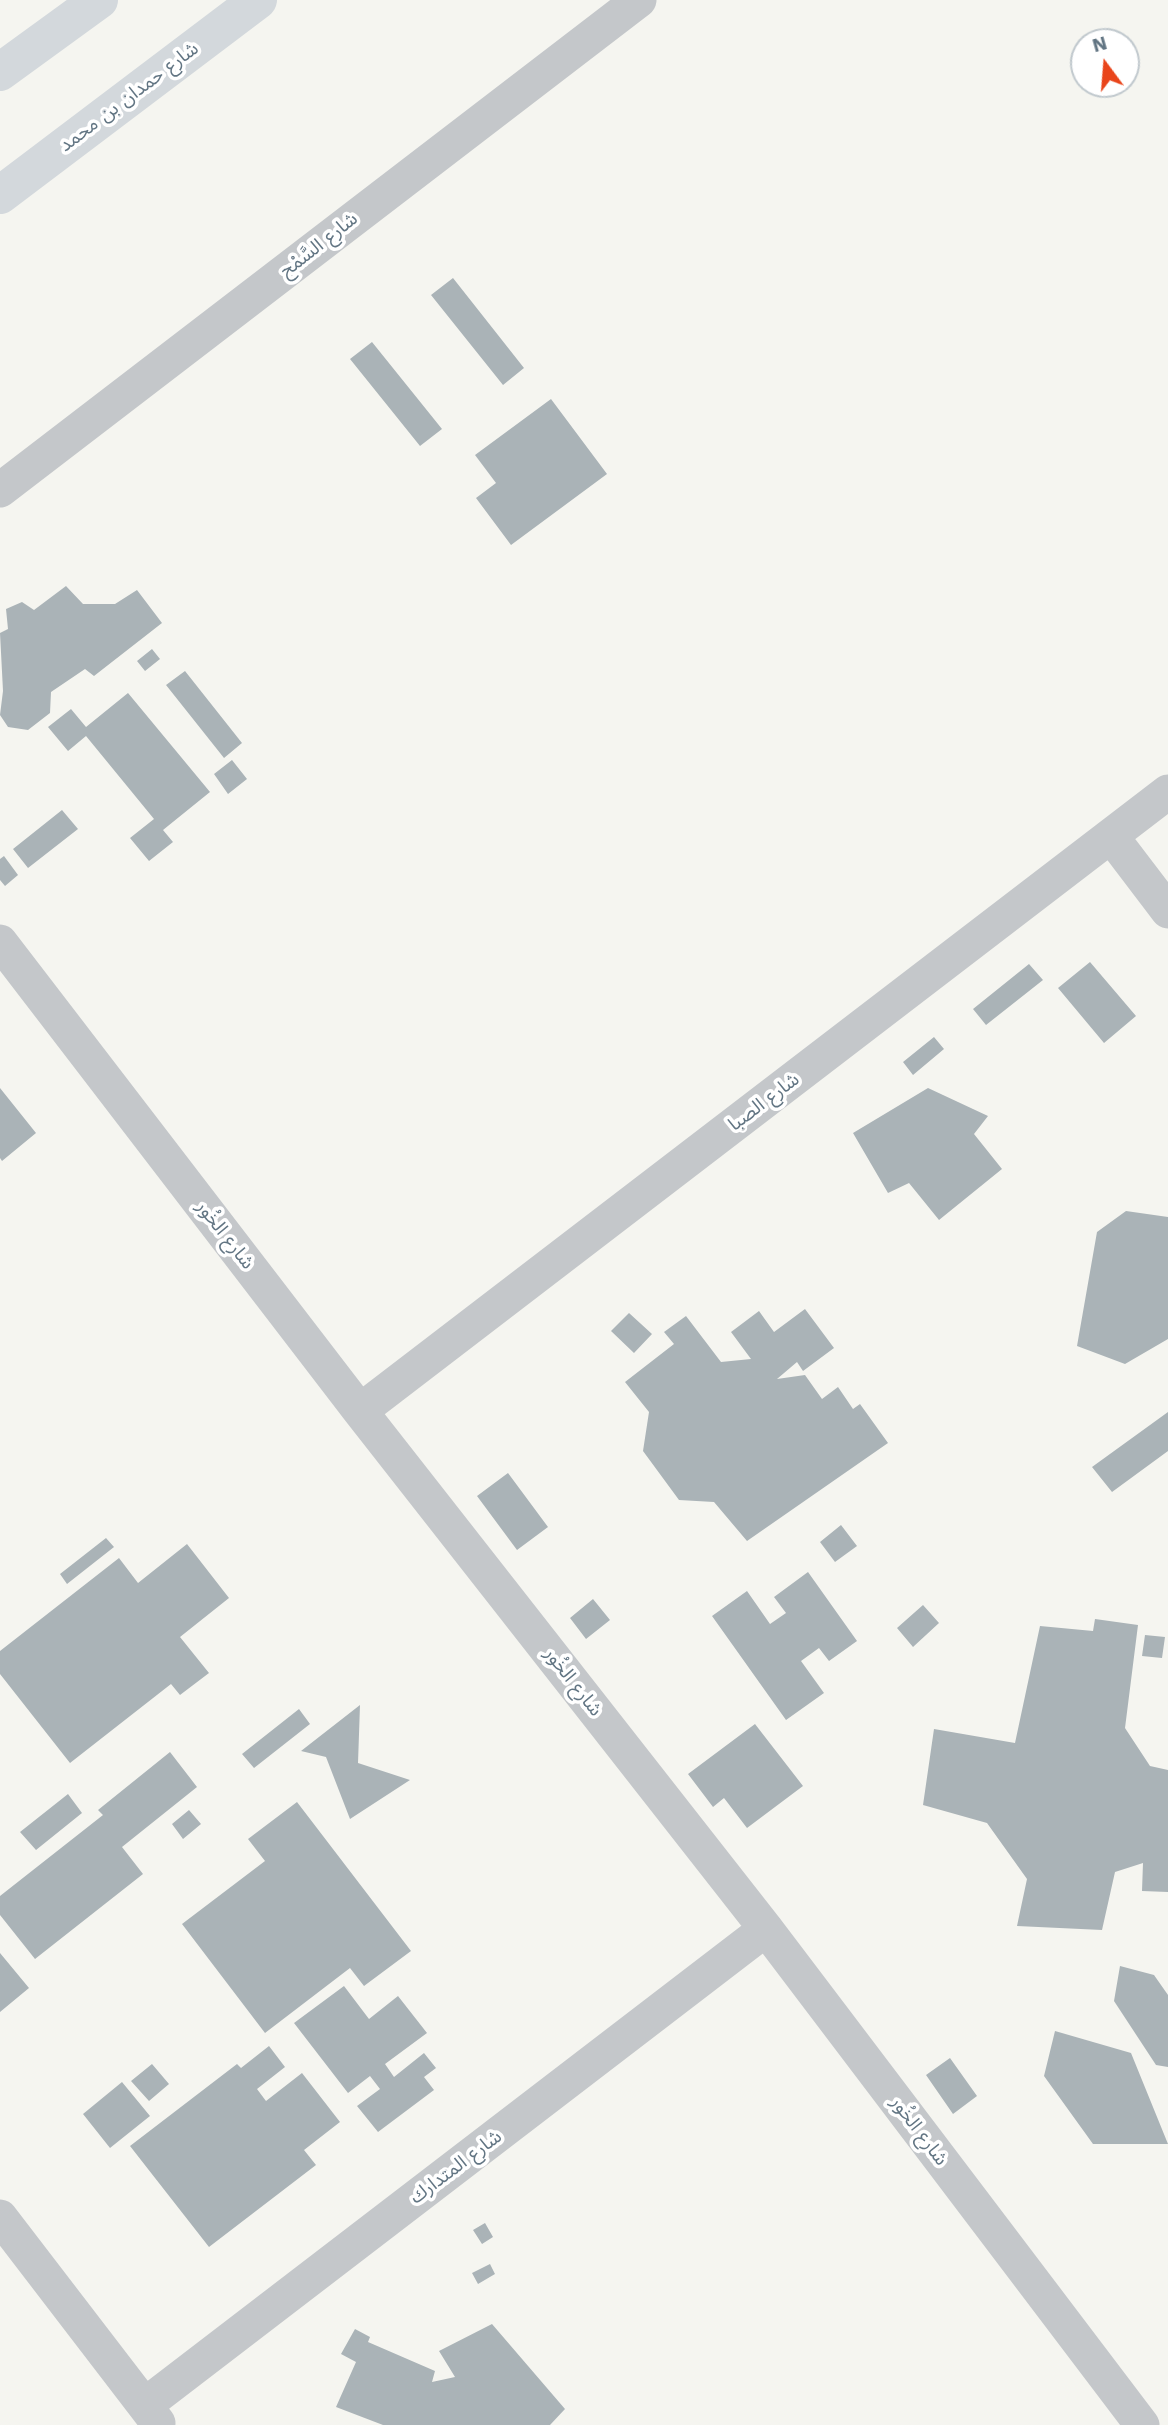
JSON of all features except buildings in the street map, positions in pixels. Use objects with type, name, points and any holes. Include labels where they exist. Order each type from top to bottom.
[{"type":"main road","name":"شارع حمدان بن محمد","points":[[0,195],[258,0]]},
{"type":"main road","points":[[0,72],[86,1]]},
{"type":"street","name":"شارع السَّمْح","points":[[0,490],[639,0]]},
{"type":"street","name":"شارع الصبا","points":[[360,1411],[1168,792]]},
{"type":"street","points":[[1111,836],[1168,911]]},
{"type":"street","name":"شارع الخُور","points":[[0,942],[360,1411],[766,1929],[1142,2425]]},
{"type":"street","name":"شارع المتدارك","points":[[153,2415],[766,1929]]},
{"type":"street","points":[[0,2217],[153,2415]]}]
